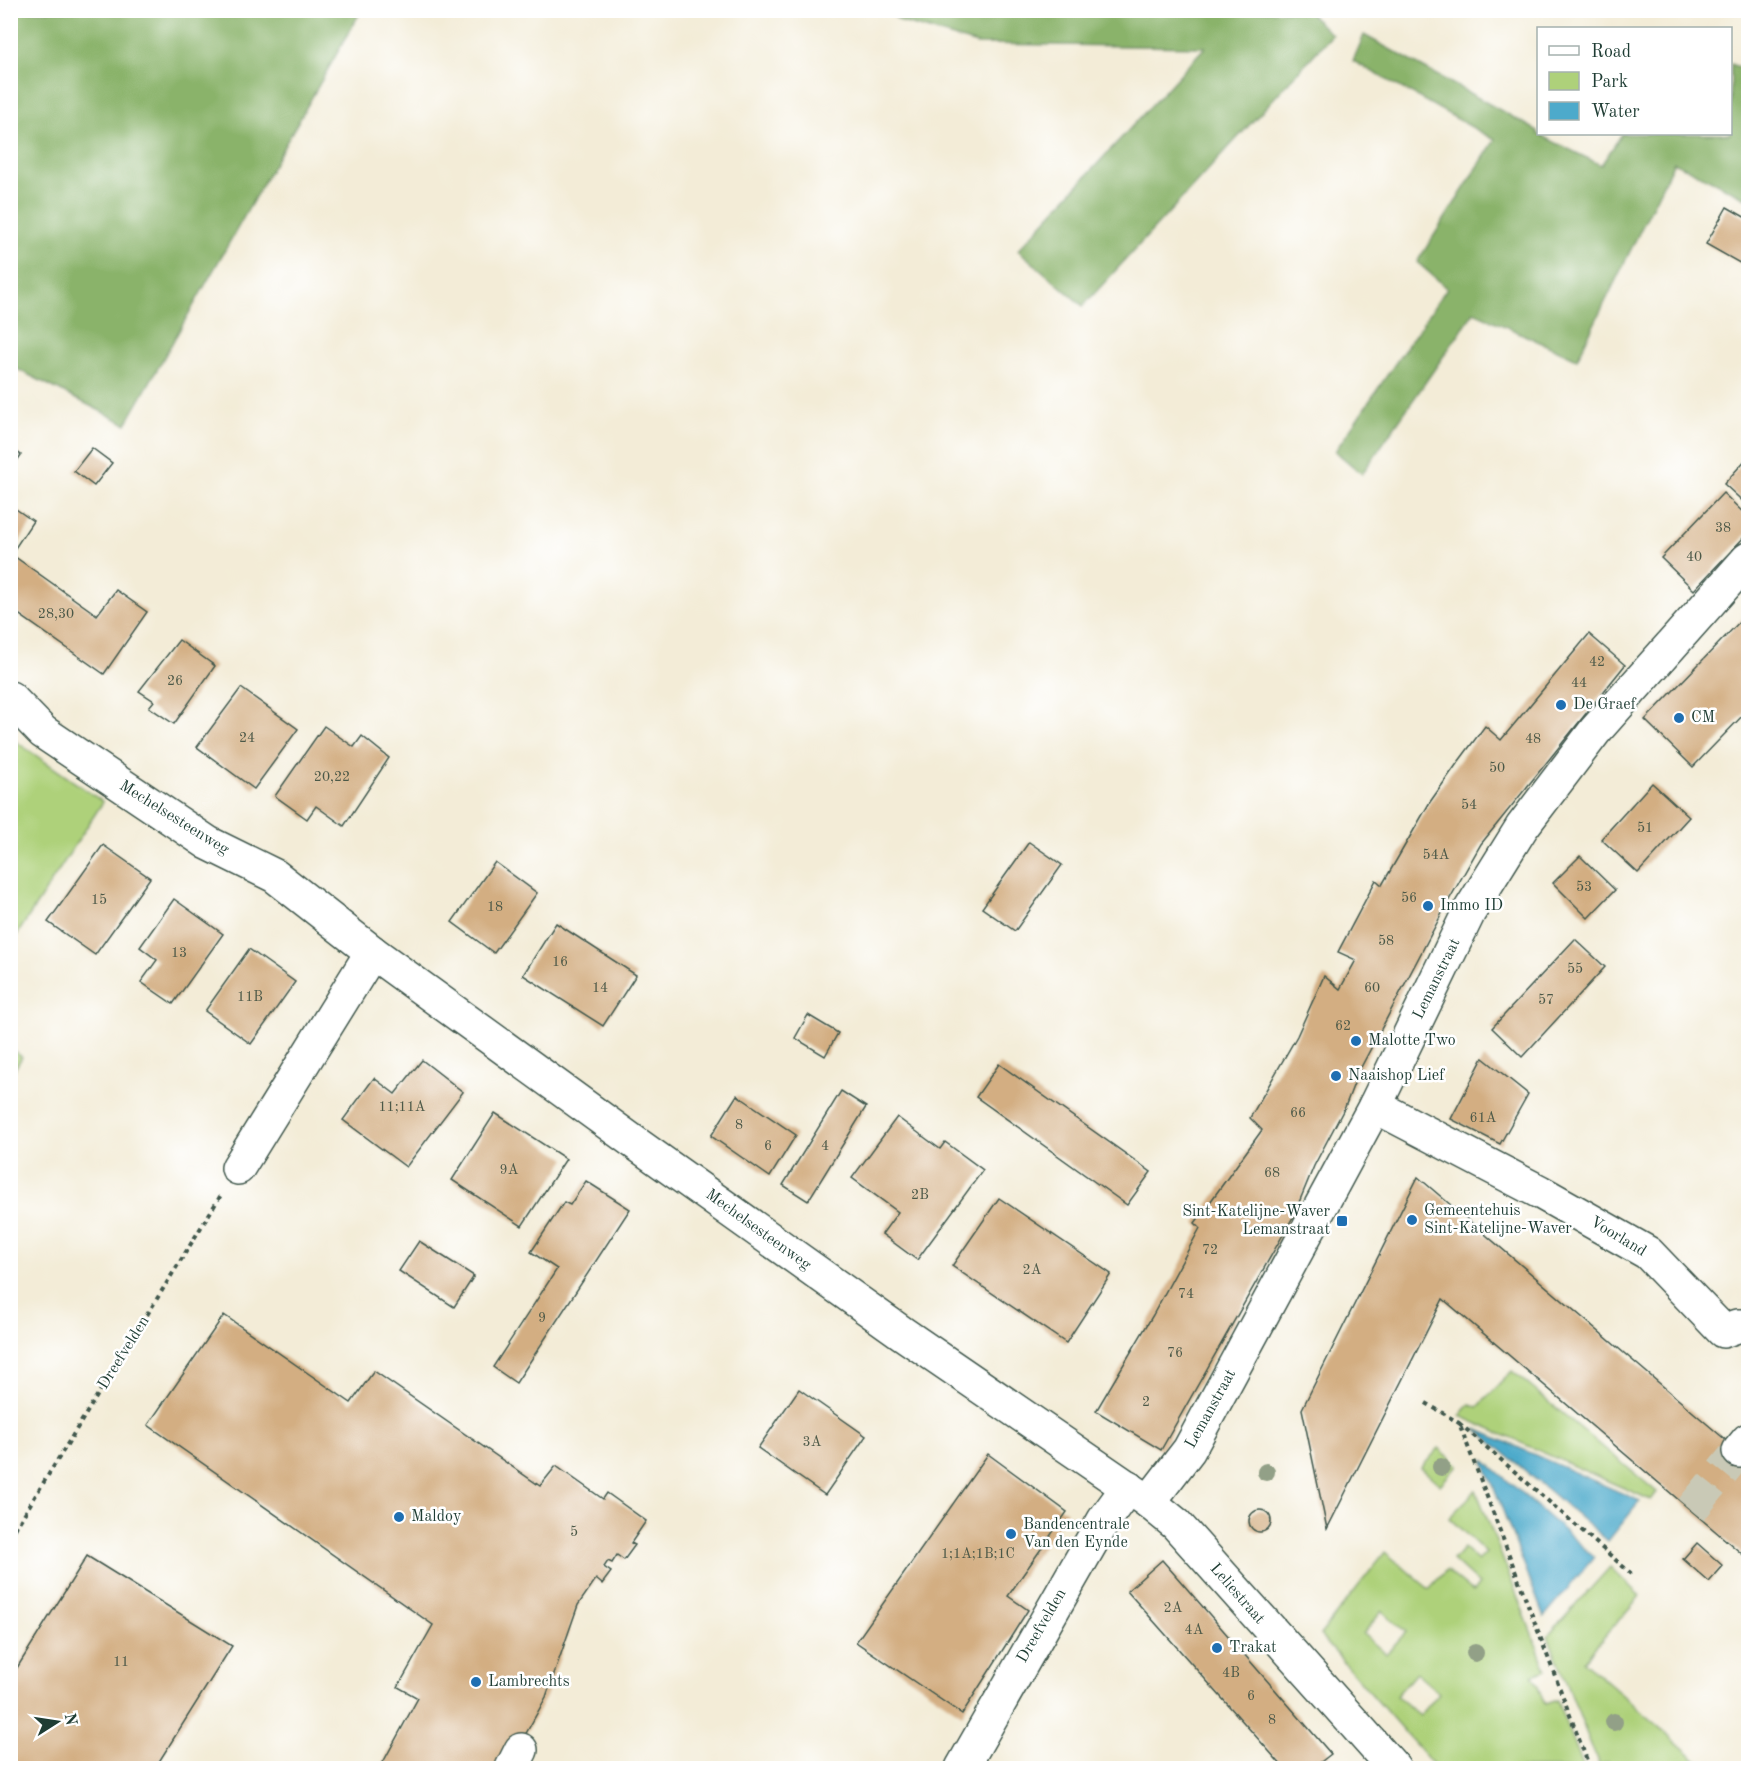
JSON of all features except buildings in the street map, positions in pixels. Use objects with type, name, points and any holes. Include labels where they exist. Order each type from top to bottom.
[{"type":"street","name":"Lemanstraat","points":[[1138,1495],[1189,1450],[1375,1106],[1469,912],[1522,827],[1595,731],[1749,559]]},
{"type":"street","name":"Mechelsesteenweg","points":[[10,698],[43,732],[208,843],[275,876],[372,952],[892,1326],[1138,1495]]},
{"type":"street","points":[[238,1168],[372,952]]},
{"type":"street","name":"Voorland","points":[[1375,1106],[1540,1192],[1648,1253],[1723,1331],[1749,1326]]},
{"type":"street","name":"Dreefvelden","points":[[962,1768],[1104,1520],[1138,1495]]},
{"type":"street","name":"Leliestraat","points":[[1138,1495],[1176,1524],[1394,1768]]},
{"type":"path","name":"Dreefvelden","points":[[10,1538],[238,1168]]},
{"type":"path","points":[[1426,1403],[1460,1423],[1634,1576]]},
{"type":"path","points":[[1460,1423],[1590,1768]]},
{"type":"green space","points":[[10,11],[361,11],[126,424],[11,366]]},
{"type":"green space","points":[[886,11],[1307,11],[1332,35],[1083,306],[1018,250],[1205,47],[977,44],[902,22]]},
{"type":"green space","points":[[1364,35],[1537,130],[1537,135],[1601,165],[1621,135],[1732,135],[1732,64],[1748,72],[1748,199],[1674,162],[1577,359],[1474,312],[1362,474],[1335,451],[1447,288],[1417,262],[1495,140],[1353,61]]},
{"type":"green space","points":[[11,738],[103,802],[11,944]]},
{"type":"green space","points":[[11,1049],[22,1057],[11,1075]]},
{"type":"green space","points":[[1512,1371],[1657,1492],[1651,1500],[1460,1416],[1470,1404],[1478,1407]]},
{"type":"green space","points":[[1439,1448],[1458,1465],[1440,1485],[1421,1468]]},
{"type":"green space","points":[[1476,1490],[1546,1670],[1533,1675],[1545,1704],[1557,1700],[1583,1768],[1436,1768],[1320,1635],[1385,1552],[1429,1589],[1446,1570],[1473,1592],[1479,1584],[1453,1560],[1464,1548],[1478,1561],[1486,1553],[1449,1518]],"holes":[[[1382,1611],[1406,1632],[1386,1654],[1363,1634]],[[1416,1673],[1439,1693],[1420,1716],[1396,1696]]]},
{"type":"green space","points":[[1610,1567],[1640,1596],[1583,1661],[1706,1768],[1611,1768],[1608,1762],[1599,1765],[1548,1636]]},
{"type":"water","points":[[1476,1429],[1640,1501],[1608,1541]]},
{"type":"water","points":[[1483,1459],[1594,1557],[1544,1617]]},
{"type":"tunnel","points":[[1691,1510],[1739,1451]]},
{"type":"place","name":"De Graef","points":[[1561,705]]},
{"type":"place","name":"CM","points":[[1679,718]]},
{"type":"place","name":"Immo ID","points":[[1428,906]]},
{"type":"place","name":"Malotte Two","points":[[1356,1041]]},
{"type":"place","name":"Naaishop Lief","points":[[1336,1076]]},
{"type":"place","name":"Gemeentehuis Sint-Katelijne-Waver","points":[[1412,1220]]},
{"type":"place","name":"Sint-Katelijne-Waver Lemanstraat","points":[[1342,1221]]},
{"type":"place","name":"Maldoy","points":[[399,1517]]},
{"type":"place","name":"Bandencentrale Van den Eynde","points":[[1011,1534]]},
{"type":"place","name":"Trakat","points":[[1217,1648]]},
{"type":"place","name":"Lambrechts","points":[[476,1682]]}]
